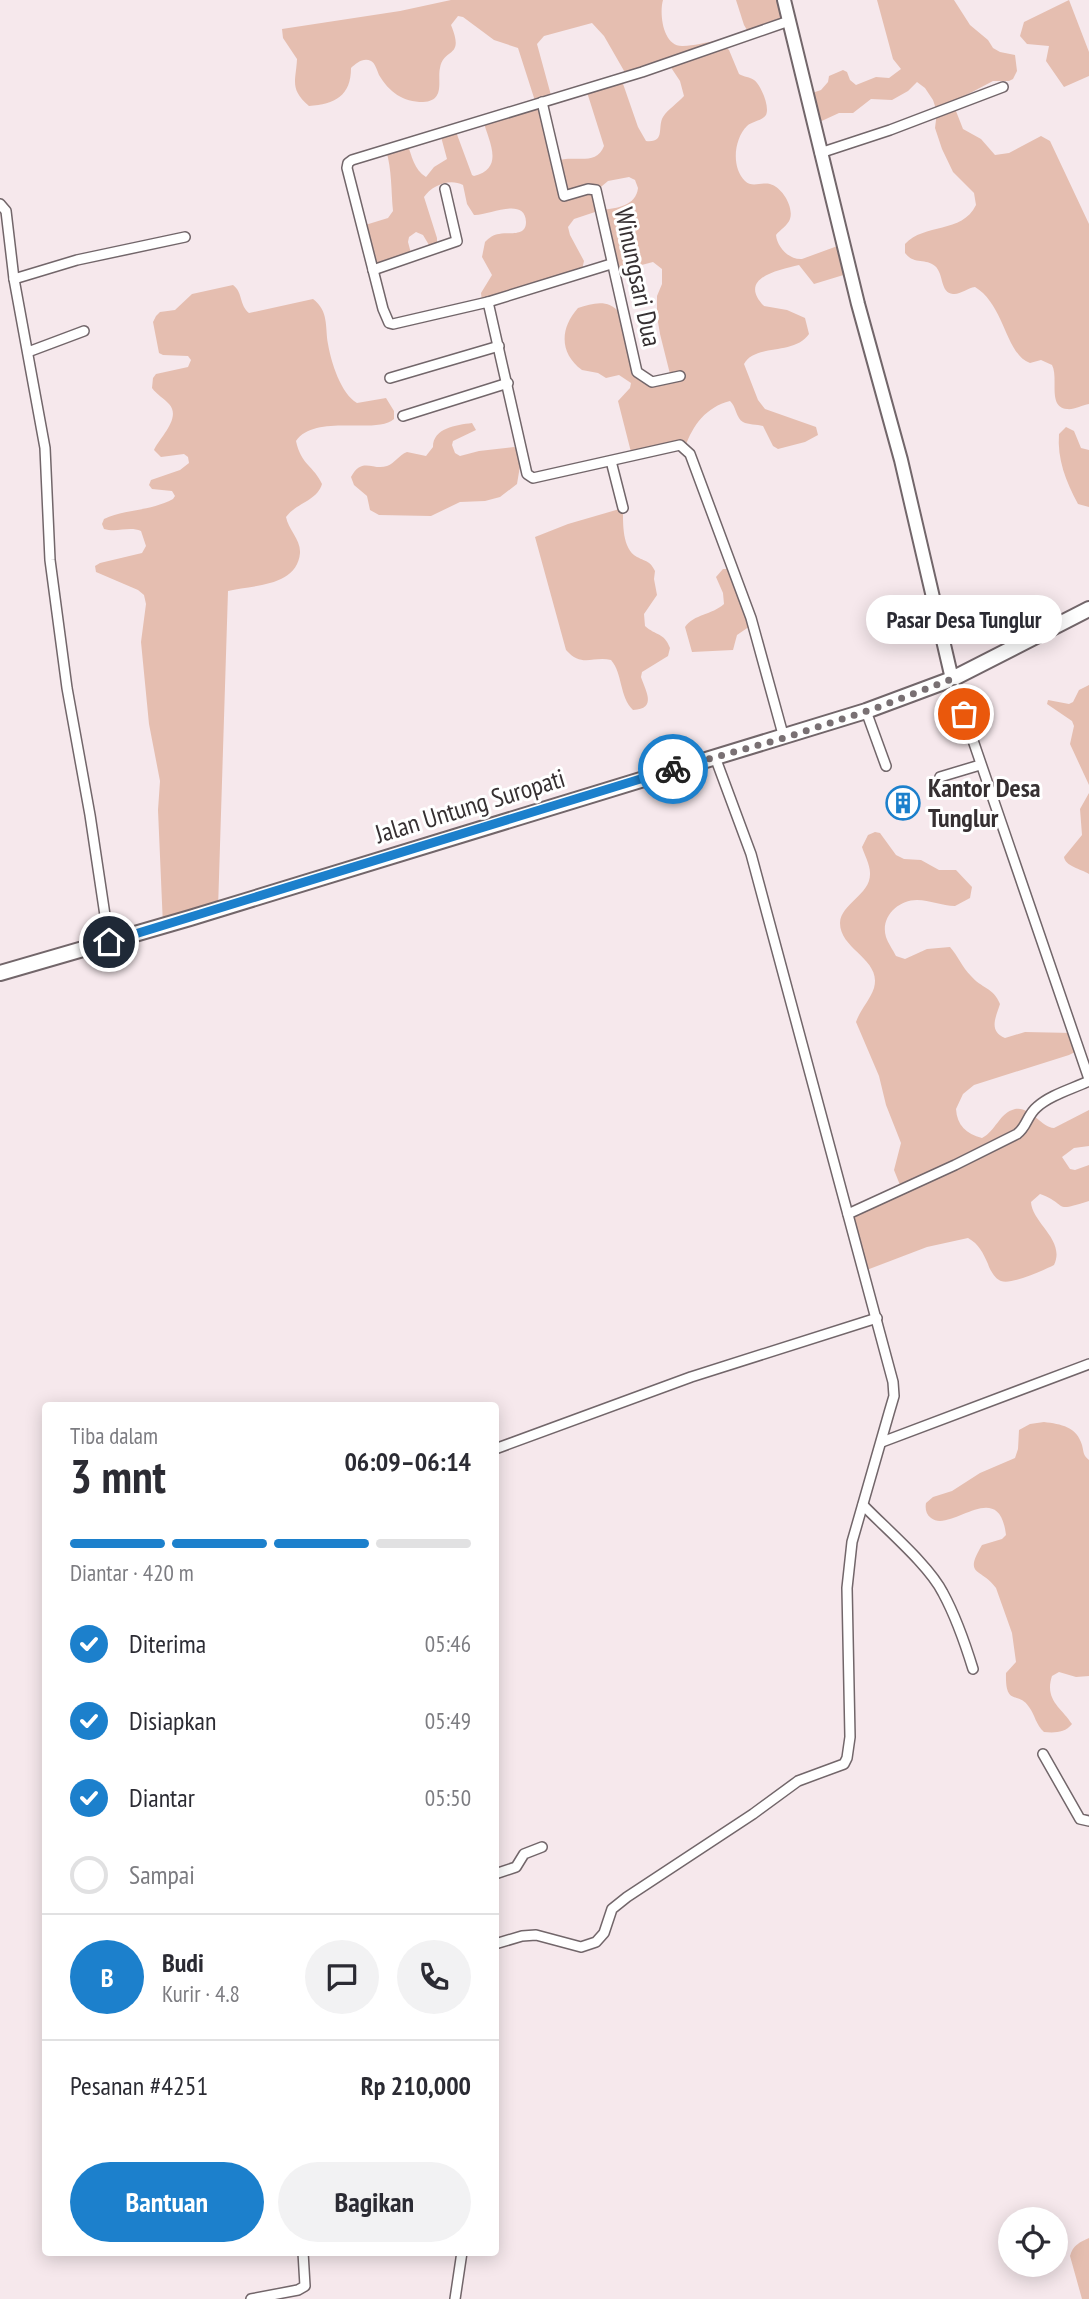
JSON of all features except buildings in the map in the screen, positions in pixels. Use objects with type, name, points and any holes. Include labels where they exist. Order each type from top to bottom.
[{"type":"main road","name":"Jalan Untung Suropati","points":[[0,973],[866,711],[952,679],[1089,609]]},
{"type":"street","points":[[784,0],[858,304],[901,460],[952,679],[1089,1080],[1044,1101],[1034,1109],[1024,1130],[1017,1134],[955,1166],[848,1214]]},
{"type":"street","points":[[611,264],[488,302],[393,324],[387,320],[373,270],[347,169],[348,163],[642,72],[789,21]]},
{"type":"street","points":[[820,153],[890,130],[1003,87]]},
{"type":"street","name":"Winungsari Dua","points":[[542,102],[564,196],[588,189],[596,190],[637,372],[652,382],[680,376]]},
{"type":"street","points":[[373,270],[457,241],[445,189]]},
{"type":"street","points":[[0,204],[6,211],[14,279],[45,448],[50,560],[67,688],[109,942]]},
{"type":"street","points":[[14,279],[77,260],[185,237]]},
{"type":"street","points":[[488,302],[527,474],[533,478],[680,445],[690,454],[751,618],[784,738]]},
{"type":"street","points":[[29,352],[84,331]]},
{"type":"street","points":[[390,378],[499,346]]},
{"type":"street","points":[[403,416],[508,383]]},
{"type":"street","points":[[611,461],[623,508]]},
{"type":"street","points":[[866,711],[886,766]]},
{"type":"street","points":[[499,1943],[536,1935],[581,1947],[596,1942],[604,1933],[612,1909],[627,1897],[798,1782],[844,1763],[850,1737],[847,1588],[852,1542],[894,1396],[893,1382],[751,854],[715,757]]},
{"type":"street","points":[[940,777],[980,765]]},
{"type":"street","points":[[499,1448],[691,1377],[877,1318]]},
{"type":"street","points":[[882,1442],[1089,1364]]},
{"type":"street","points":[[863,1505],[943,1592],[973,1669]]},
{"type":"street","points":[[1043,1754],[1080,1819],[1089,1821]]},
{"type":"street","points":[[499,1873],[516,1867],[524,1854],[542,1847]]},
{"type":"street","points":[[251,2299],[298,2290],[305,2286],[303,2256]]},
{"type":"street","points":[[455,2299],[461,2256]]},
{"type":"shaded area","points":[[451,0],[663,0],[664,29],[676,45],[717,41],[729,50],[739,74],[752,79],[759,86],[767,107],[766,115],[747,126],[739,138],[736,161],[741,175],[751,184],[774,186],[786,198],[790,219],[776,235],[784,252],[802,259],[843,244],[850,273],[814,284],[799,265],[764,277],[755,288],[764,306],[787,310],[805,318],[809,334],[794,345],[757,354],[744,364],[758,400],[765,409],[816,427],[818,435],[805,442],[778,449],[773,446],[763,426],[747,424],[741,420],[730,401],[707,412],[692,431],[685,447],[632,456],[618,401],[630,388],[631,383],[619,375],[606,378],[598,373],[582,370],[569,356],[565,332],[578,308],[595,304],[610,305],[619,312],[637,372],[645,379],[670,374],[657,316],[657,296],[662,284],[662,269],[653,262],[619,271],[601,210],[574,219],[568,227],[584,261],[581,274],[482,302],[481,293],[492,275],[482,257],[485,242],[495,235],[523,230],[526,222],[524,214],[519,210],[505,209],[474,215],[467,204],[463,185],[453,182],[442,184],[424,197],[437,238],[437,248],[432,250],[423,235],[416,232],[409,237],[408,242],[412,257],[373,270],[362,226],[388,218],[393,211],[386,150],[407,143],[416,167],[426,177],[434,167],[447,159],[440,133],[455,129],[474,176],[484,172],[492,161],[491,145],[483,120],[536,104],[518,48],[494,40],[458,16],[451,25],[455,48],[442,62],[438,94],[430,101],[416,102],[397,95],[383,81],[374,63],[366,60],[351,68],[348,85],[340,97],[327,103],[309,106],[303,100],[295,84],[297,59],[283,38],[282,29],[400,11]],"holes":[[[592,23],[604,36],[627,76],[668,63],[680,81],[684,96],[663,117],[659,137],[646,141],[638,127],[621,78],[586,89],[604,146],[596,156],[590,158],[556,161],[543,102],[552,99],[537,44],[544,36]],[[629,177],[635,180],[638,188],[634,199],[625,205],[602,210],[596,191],[608,181]]]},
{"type":"shaded area","points":[[736,0],[784,0],[789,21],[750,35]]},
{"type":"shaded area","points":[[877,0],[954,0],[970,25],[988,40],[993,48],[1015,55],[1017,71],[1013,79],[993,81],[955,101],[954,106],[963,129],[981,139],[995,155],[1009,153],[1041,136],[1050,141],[1089,224],[1089,404],[1070,409],[1061,407],[1055,398],[1052,365],[1041,360],[1030,363],[1022,358],[985,295],[975,287],[949,293],[935,266],[912,259],[905,253],[905,244],[913,237],[962,220],[976,205],[974,193],[953,172],[942,149],[935,128],[937,112],[925,88],[917,82],[892,100],[871,99],[853,113],[839,113],[813,125],[806,95],[821,90],[828,82],[829,76],[843,70],[856,85],[876,77],[889,78],[901,69],[893,59]]},
{"type":"shaded area","points":[[1069,0],[1089,52],[1089,76],[1064,87],[1046,61],[1049,46],[1027,44],[1020,36],[1024,22]]},
{"type":"shaded area","points":[[233,285],[249,313],[313,299],[324,314],[332,360],[346,393],[357,403],[386,398],[394,411],[394,419],[374,425],[317,428],[296,441],[304,460],[322,484],[316,494],[286,517],[300,548],[297,564],[291,572],[272,582],[228,591],[218,909],[163,926],[158,810],[160,781],[149,724],[141,642],[146,604],[144,595],[138,590],[96,572],[95,566],[142,553],[146,546],[141,531],[104,529],[104,519],[173,499],[175,496],[172,491],[152,489],[149,485],[151,480],[180,470],[189,463],[184,454],[161,457],[154,450],[173,415],[169,404],[152,388],[153,378],[156,374],[188,367],[191,360],[188,356],[159,353],[153,322],[160,312],[175,310],[192,294]]},
{"type":"shaded area","points":[[472,423],[476,430],[453,441],[455,453],[460,456],[479,451],[514,447],[518,449],[520,466],[517,484],[500,497],[485,501],[460,502],[431,516],[379,515],[370,510],[367,496],[354,485],[351,477],[359,467],[387,466],[407,452],[426,456],[441,432],[453,426]]},
{"type":"shaded area","points":[[1066,427],[1074,431],[1081,448],[1089,450],[1089,507],[1078,504],[1063,470],[1059,434]]},
{"type":"shaded area","points":[[623,508],[624,535],[628,548],[637,557],[650,563],[655,571],[657,595],[644,614],[645,626],[662,637],[670,648],[668,656],[642,672],[648,703],[641,709],[633,710],[625,698],[618,672],[611,660],[577,659],[566,650],[535,537]]},
{"type":"shaded area","points":[[723,569],[733,569],[753,624],[737,635],[733,650],[692,652],[685,627],[693,619],[724,604],[723,593],[716,577]]},
{"type":"shaded area","points":[[1089,685],[1089,785],[1070,744],[1074,726],[1072,721],[1047,704],[1048,700],[1069,704],[1079,690]]},
{"type":"shaded area","points":[[1089,793],[1089,874],[1070,865],[1064,857],[1082,835],[1080,809]]},
{"type":"shaded area","points":[[880,833],[896,855],[904,859],[921,860],[939,870],[956,870],[972,887],[970,898],[955,906],[917,900],[897,906],[888,917],[885,930],[896,956],[905,959],[927,949],[950,947],[971,976],[991,991],[1000,1004],[995,1019],[996,1032],[1005,1038],[1025,1032],[1073,1033],[1079,1050],[974,1085],[963,1094],[956,1109],[963,1128],[982,1138],[1005,1114],[1015,1109],[1031,1113],[1054,1128],[1089,1110],[1089,1146],[1074,1148],[1062,1157],[1070,1169],[1089,1165],[1089,1201],[1065,1207],[1040,1194],[1031,1202],[1056,1248],[1054,1265],[1013,1281],[999,1280],[991,1271],[980,1249],[968,1238],[927,1247],[864,1271],[848,1214],[899,1190],[900,1185],[894,1170],[901,1143],[886,1105],[879,1076],[856,1022],[874,988],[875,978],[867,962],[846,940],[840,923],[845,910],[869,881],[869,866],[862,847],[868,835]]},
{"type":"shaded area","points":[[1044,1422],[1072,1430],[1080,1439],[1089,1460],[1089,1676],[1076,1677],[1059,1672],[1052,1676],[1052,1698],[1072,1724],[1063,1731],[1052,1732],[1044,1732],[1025,1702],[1013,1697],[1008,1691],[1006,1673],[1016,1662],[1012,1633],[996,1588],[974,1567],[982,1545],[1002,1539],[1006,1535],[1002,1518],[994,1510],[984,1508],[940,1521],[929,1516],[926,1507],[926,1503],[933,1497],[952,1491],[980,1473],[1015,1458],[1019,1430],[1030,1424]]},
{"type":"shaded area","points":[[1089,2238],[1089,2299],[1082,2299],[1070,2256],[1075,2247]]},
{"type":"way so far","points":[[673,769],[784,738],[876,708],[952,679],[964,714]]},
{"type":"place","name":"Pasar Desa Tunglur","points":[[964,714]]},
{"type":"place","name":"Kantor Desa Tunglur","points":[[903,803]]},
{"type":"route","points":[[109,942],[673,769]]}]
